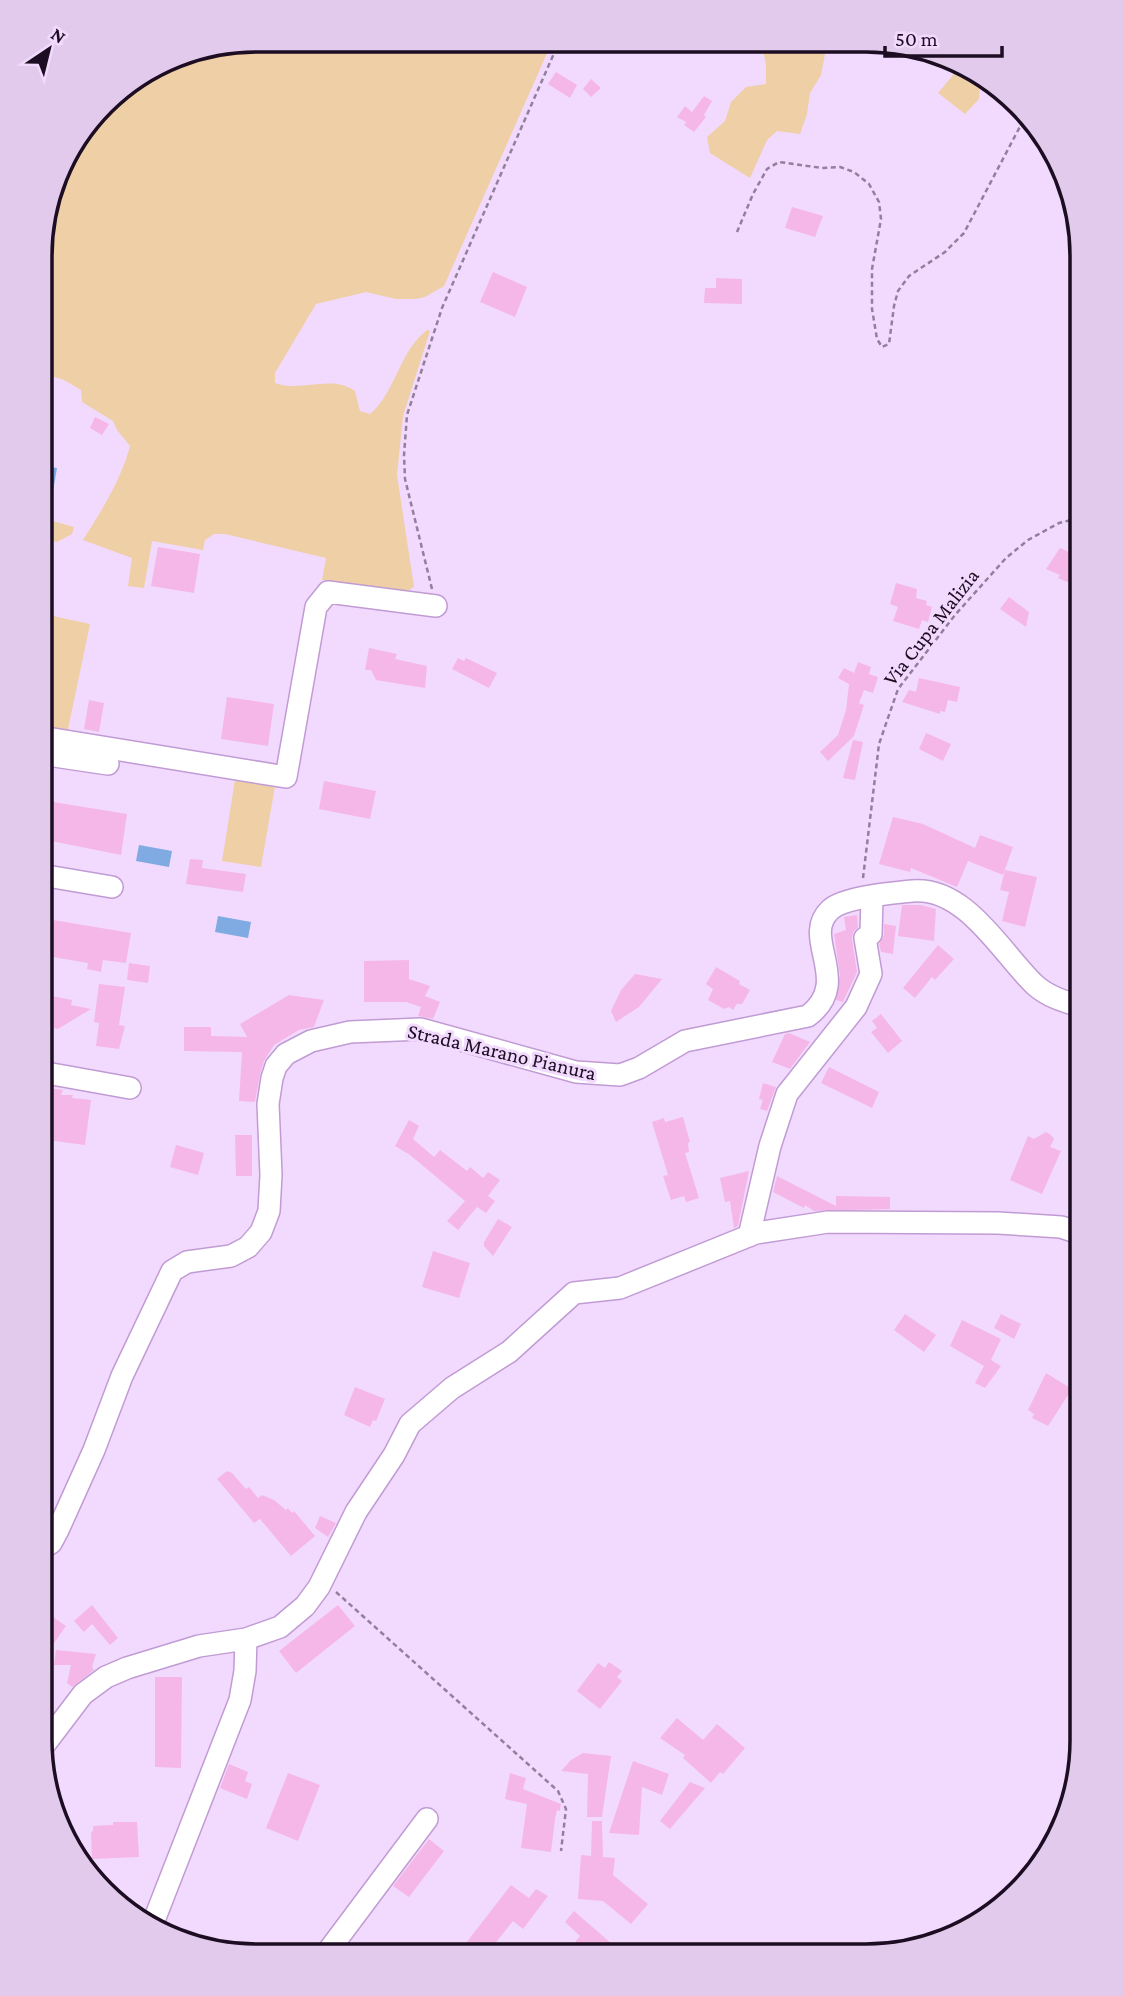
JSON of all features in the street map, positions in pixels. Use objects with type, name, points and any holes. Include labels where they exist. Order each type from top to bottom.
[{"type":"street","points":[[52,739],[286,777],[316,607],[322,598],[328,592],[436,606]]},
{"type":"street","points":[[52,756],[108,764]]},
{"type":"street","points":[[52,877],[112,887]]},
{"type":"street","name":"Strada Marano Pianura","points":[[52,1542],[94,1450],[122,1376],[172,1271],[187,1262],[231,1256],[248,1247],[261,1232],[269,1211],[271,1175],[268,1104],[276,1066],[286,1054],[311,1041],[350,1032],[421,1029],[576,1072],[620,1075],[639,1068],[685,1041],[808,1016],[818,1009],[829,986],[820,928],[828,910],[867,893],[918,890],[946,898],[972,915],[1036,986],[1058,1000],[1070,1003]]},
{"type":"street","points":[[749,1236],[770,1146],[787,1094],[856,1007],[871,974],[865,939],[871,934],[867,893]]},
{"type":"street","points":[[52,1074],[130,1088]]},
{"type":"street","points":[[52,1734],[83,1694],[106,1677],[199,1646],[246,1639],[280,1627],[304,1606],[323,1580],[356,1512],[411,1424],[452,1388],[509,1352],[574,1293],[620,1288],[756,1233],[828,1222],[998,1223],[1061,1227],[1070,1230]]},
{"type":"street","points":[[155,1917],[240,1700],[245,1671],[246,1639]]},
{"type":"street","points":[[333,1944],[427,1819]]},
{"type":"path","points":[[436,606],[405,479],[407,415],[442,308],[554,53]]},
{"type":"path","points":[[737,232],[767,169],[779,162],[822,168],[840,167],[854,172],[869,184],[879,202],[881,219],[872,268],[872,310],[877,339],[883,347],[889,344],[898,291],[909,275],[945,252],[964,233],[1021,124]]},
{"type":"path","name":"Via Cupa Malizia","points":[[867,893],[879,744],[898,690],[955,615],[1006,558],[1028,540],[1059,523],[1070,520]]},
{"type":"path","points":[[323,1580],[558,1791],[566,1809],[561,1851]]},
{"type":"shaded area","points":[[547,53],[444,286],[416,299],[396,299],[366,292],[316,304],[275,373],[275,383],[285,386],[345,386],[355,391],[360,411],[370,414],[386,395],[410,349],[427,330],[430,331],[403,416],[397,475],[414,587],[407,591],[322,580],[326,558],[225,534],[214,534],[205,540],[203,550],[152,541],[144,588],[128,586],[132,558],[83,540],[116,483],[130,446],[113,421],[82,402],[81,390],[52,376],[52,256],[59,203],[73,166],[95,132],[122,103],[154,80],[191,63],[230,54]]},
{"type":"shaded area","points":[[763,53],[826,53],[821,75],[810,93],[800,134],[777,131],[767,140],[750,178],[710,153],[707,137],[725,121],[731,102],[746,87],[766,84]]},
{"type":"shaded area","points":[[955,72],[980,87],[979,99],[965,114],[938,93]]},
{"type":"shaded area","points":[[52,521],[74,527],[72,534],[57,542],[52,541]]},
{"type":"shaded area","points":[[52,614],[90,624],[67,734],[52,734]]},
{"type":"shaded area","points":[[235,780],[275,786],[261,867],[222,861]]},
{"type":"water","points":[[52,467],[57,468],[52,497]]},
{"type":"water","points":[[139,845],[172,851],[169,867],[136,861]]},
{"type":"water","points":[[218,916],[251,922],[248,938],[215,932]]},
{"type":"building","points":[[556,72],[577,85],[570,98],[548,84]]},
{"type":"building","points":[[591,79],[601,88],[591,97],[583,89]]},
{"type":"building","points":[[704,96],[712,101],[704,115],[706,117],[694,132],[684,125],[686,122],[677,117],[685,106],[692,112]]},
{"type":"building","points":[[792,207],[823,216],[815,237],[785,228]]},
{"type":"building","points":[[493,272],[527,287],[515,317],[480,302]]},
{"type":"building","points":[[716,278],[742,279],[742,304],[704,303],[705,288],[716,288]]},
{"type":"building","points":[[95,417],[109,424],[102,435],[90,428]]},
{"type":"building","points":[[158,547],[200,554],[194,593],[151,586]]},
{"type":"building","points":[[1060,548],[1070,553],[1070,583],[1046,569]]},
{"type":"building","points":[[896,583],[917,589],[916,598],[927,601],[926,605],[932,607],[928,622],[922,620],[919,629],[893,621],[898,607],[890,604]]},
{"type":"building","points":[[1009,597],[1029,612],[1026,627],[1000,609]]},
{"type":"building","points":[[369,648],[397,654],[395,659],[427,666],[425,688],[376,680],[371,670],[365,670]]},
{"type":"building","points":[[458,658],[464,661],[466,658],[497,673],[489,688],[452,669]]},
{"type":"building","points":[[858,662],[871,667],[869,674],[878,677],[873,693],[864,690],[859,703],[864,705],[854,736],[828,761],[820,752],[838,735],[846,710],[849,684],[838,678],[844,668],[854,673]]},
{"type":"building","points":[[919,678],[960,687],[957,702],[948,700],[945,712],[940,711],[940,714],[902,702],[909,690],[916,692]]},
{"type":"building","points":[[227,697],[274,704],[268,746],[221,739]]},
{"type":"building","points":[[89,700],[104,703],[99,732],[84,729]]},
{"type":"building","points":[[926,733],[951,744],[943,761],[919,749]]},
{"type":"building","points":[[853,740],[863,742],[855,780],[843,778]]},
{"type":"building","points":[[324,781],[376,791],[370,819],[319,809]]},
{"type":"building","points":[[52,802],[127,814],[121,855],[52,841]]},
{"type":"building","points":[[893,817],[923,824],[975,848],[980,835],[1013,847],[1003,875],[968,861],[957,887],[911,868],[910,872],[879,864]]},
{"type":"building","points":[[190,859],[203,860],[202,868],[246,874],[243,892],[186,884]]},
{"type":"building","points":[[1005,870],[1037,877],[1025,927],[1002,921],[1009,892],[1000,890]]},
{"type":"building","points":[[902,905],[921,905],[936,909],[934,941],[898,936]]},
{"type":"building","points":[[857,915],[858,927],[853,932],[852,939],[857,972],[843,1002],[836,1000],[840,975],[834,934],[846,930],[844,917]]},
{"type":"building","points":[[52,920],[131,933],[126,963],[103,960],[101,972],[87,969],[88,963],[52,957]]},
{"type":"building","points":[[884,924],[896,926],[893,954],[881,952],[879,944],[884,935]]},
{"type":"building","points":[[938,945],[954,959],[935,980],[932,977],[915,998],[903,988]]},
{"type":"building","points":[[409,960],[409,979],[430,986],[425,996],[440,1002],[433,1019],[418,1016],[421,1007],[406,1002],[364,1002],[364,961]]},
{"type":"building","points":[[129,963],[150,966],[148,983],[127,980]]},
{"type":"building","points":[[716,967],[750,990],[742,1004],[737,1004],[733,1010],[729,1007],[724,1009],[708,1000],[713,989],[706,984]]},
{"type":"building","points":[[635,974],[662,979],[639,1007],[616,1022],[611,1011],[621,990]]},
{"type":"building","points":[[99,984],[125,987],[119,1025],[125,1026],[119,1049],[96,1046],[99,1023],[94,1022]]},
{"type":"building","points":[[289,995],[324,1000],[314,1027],[299,1030],[274,1045],[264,1061],[255,1102],[239,1101],[242,1052],[184,1051],[184,1027],[211,1027],[211,1036],[247,1037],[240,1024]]},
{"type":"building","points":[[52,996],[72,1000],[71,1005],[91,1009],[58,1029],[52,1028]]},
{"type":"building","points":[[881,1014],[902,1041],[888,1053],[871,1032],[877,1028],[872,1021]]},
{"type":"building","points":[[789,1033],[810,1042],[790,1069],[772,1062],[785,1034]]},
{"type":"building","points":[[829,1067],[879,1092],[872,1108],[821,1083]]},
{"type":"building","points":[[763,1083],[776,1087],[767,1111],[760,1109],[763,1100],[759,1099]]},
{"type":"building","points":[[52,1088],[63,1090],[61,1095],[91,1100],[85,1145],[52,1141]]},
{"type":"building","points":[[683,1117],[690,1142],[689,1152],[685,1153],[699,1198],[686,1202],[684,1196],[671,1200],[663,1176],[668,1175],[652,1122]]},
{"type":"building","points":[[409,1120],[419,1126],[413,1139],[434,1157],[440,1150],[467,1171],[470,1167],[483,1178],[488,1172],[500,1180],[488,1196],[495,1201],[486,1213],[477,1207],[458,1230],[447,1221],[465,1201],[410,1155],[395,1146]]},
{"type":"building","points":[[1046,1132],[1054,1139],[1050,1147],[1061,1151],[1042,1194],[1010,1180],[1028,1136],[1034,1139]]},
{"type":"building","points":[[235,1135],[252,1135],[252,1176],[236,1176]]},
{"type":"building","points":[[176,1145],[204,1153],[198,1175],[170,1167]]},
{"type":"building","points":[[749,1171],[738,1226],[734,1228],[730,1201],[725,1202],[720,1178]]},
{"type":"building","points":[[777,1176],[836,1206],[836,1196],[890,1197],[890,1209],[814,1211],[773,1192]]},
{"type":"building","points":[[498,1219],[512,1227],[493,1256],[484,1246],[484,1242]]},
{"type":"building","points":[[433,1251],[470,1263],[459,1298],[422,1287]]},
{"type":"building","points":[[905,1314],[936,1335],[924,1352],[894,1330]]},
{"type":"building","points":[[1001,1314],[1021,1324],[1014,1339],[994,1328]]},
{"type":"building","points":[[962,1320],[1001,1339],[991,1360],[1001,1366],[985,1388],[975,1383],[984,1366],[950,1346]]},
{"type":"building","points":[[1046,1373],[1070,1388],[1070,1392],[1048,1426],[1032,1418],[1034,1414],[1028,1410]]},
{"type":"building","points":[[355,1387],[385,1399],[376,1421],[373,1420],[370,1427],[344,1415]]},
{"type":"building","points":[[227,1471],[246,1489],[249,1487],[258,1498],[262,1495],[274,1500],[286,1510],[288,1508],[292,1513],[294,1511],[315,1536],[291,1556],[260,1519],[254,1523],[217,1479]]},
{"type":"building","points":[[320,1516],[336,1523],[328,1537],[315,1528]]},
{"type":"building","points":[[92,1605],[118,1638],[110,1645],[92,1624],[84,1632],[74,1621]]},
{"type":"building","points":[[338,1605],[355,1626],[296,1673],[279,1651]]},
{"type":"building","points":[[52,1616],[66,1626],[52,1646]]},
{"type":"building","points":[[56,1650],[96,1654],[92,1667],[94,1670],[72,1687],[67,1683],[71,1665],[54,1665]]},
{"type":"building","points":[[609,1662],[622,1671],[617,1677],[622,1681],[600,1709],[577,1691],[598,1663],[605,1668]]},
{"type":"building","points":[[155,1677],[182,1677],[181,1768],[155,1767]]},
{"type":"building","points":[[677,1718],[703,1740],[717,1724],[745,1748],[723,1774],[720,1772],[711,1783],[683,1758],[685,1755],[660,1738]]},
{"type":"building","points":[[583,1753],[611,1756],[602,1817],[587,1817],[588,1774],[561,1771],[571,1760]]},
{"type":"building","points":[[633,1761],[669,1774],[662,1795],[642,1787],[639,1835],[609,1833]]},
{"type":"building","points":[[229,1764],[248,1772],[245,1781],[252,1784],[247,1799],[220,1788]]},
{"type":"building","points":[[288,1773],[320,1785],[298,1841],[266,1828]]},
{"type":"building","points":[[510,1773],[526,1778],[523,1789],[561,1804],[555,1819],[551,1852],[521,1848],[527,1804],[505,1799]]},
{"type":"building","points":[[690,1782],[705,1788],[670,1829],[660,1821]]},
{"type":"building","points":[[592,1821],[602,1821],[603,1857],[615,1858],[613,1875],[648,1904],[631,1924],[603,1901],[578,1899],[581,1855],[591,1856]]},
{"type":"building","points":[[113,1822],[137,1822],[139,1857],[92,1859],[93,1826],[113,1825]]},
{"type":"building","points":[[429,1839],[444,1851],[409,1897],[393,1886]]},
{"type":"building","points":[[511,1885],[529,1898],[536,1889],[548,1896],[523,1929],[513,1921],[495,1944],[466,1943]]},
{"type":"building","points":[[574,1911],[612,1944],[574,1944],[580,1936],[565,1922]]}]
